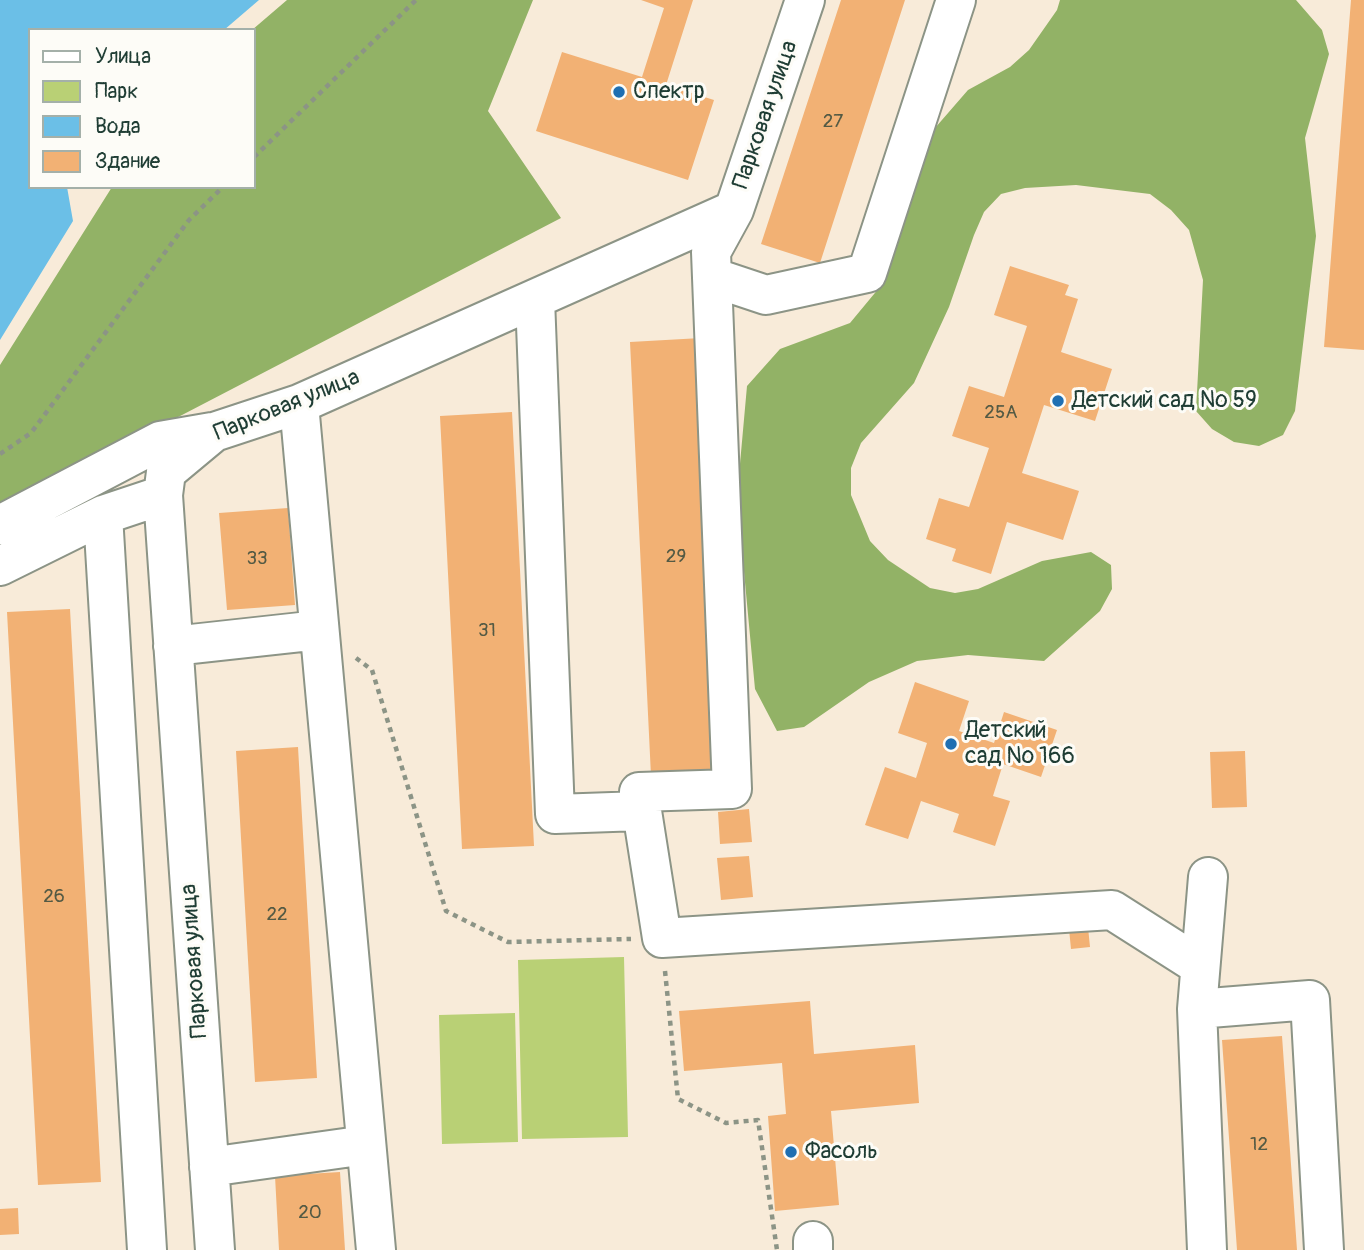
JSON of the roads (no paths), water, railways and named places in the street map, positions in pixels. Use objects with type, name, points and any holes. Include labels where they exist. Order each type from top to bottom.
[{"type":"street","name":"Парковая улица","points":[[215,1250],[163,495],[166,472],[214,432],[299,404],[734,210],[804,0]]},
{"type":"street","points":[[712,277],[766,295],[867,272],[956,0]]},
{"type":"street","points":[[734,210],[711,253],[732,789],[639,792],[662,938],[1112,910],[1200,965]]},
{"type":"street","points":[[535,299],[555,814],[641,811]]},
{"type":"street","points":[[299,404],[376,1250]]},
{"type":"street","points":[[0,525],[160,441],[214,432]]},
{"type":"street","points":[[0,566],[103,515],[163,495]]},
{"type":"street","points":[[103,515],[146,1250]]},
{"type":"street","points":[[173,646],[319,630]]},
{"type":"street","points":[[1207,1250],[1197,1009],[1208,877]]},
{"type":"street","points":[[1197,1009],[1310,1000],[1324,1250]]},
{"type":"street","points":[[209,1167],[366,1145]]},
{"type":"water","points":[[0,0],[259,0],[226,28],[28,28],[28,189],[67,189],[73,221],[0,340]]},
{"type":"place","name":"Спектр","points":[[619,92]]},
{"type":"place","name":"Детский сад № 59","points":[[1058,401]]},
{"type":"place","name":"Детский сад № 166","points":[[951,744]]},
{"type":"place","name":"Фасоль","points":[[791,1152]]}]
